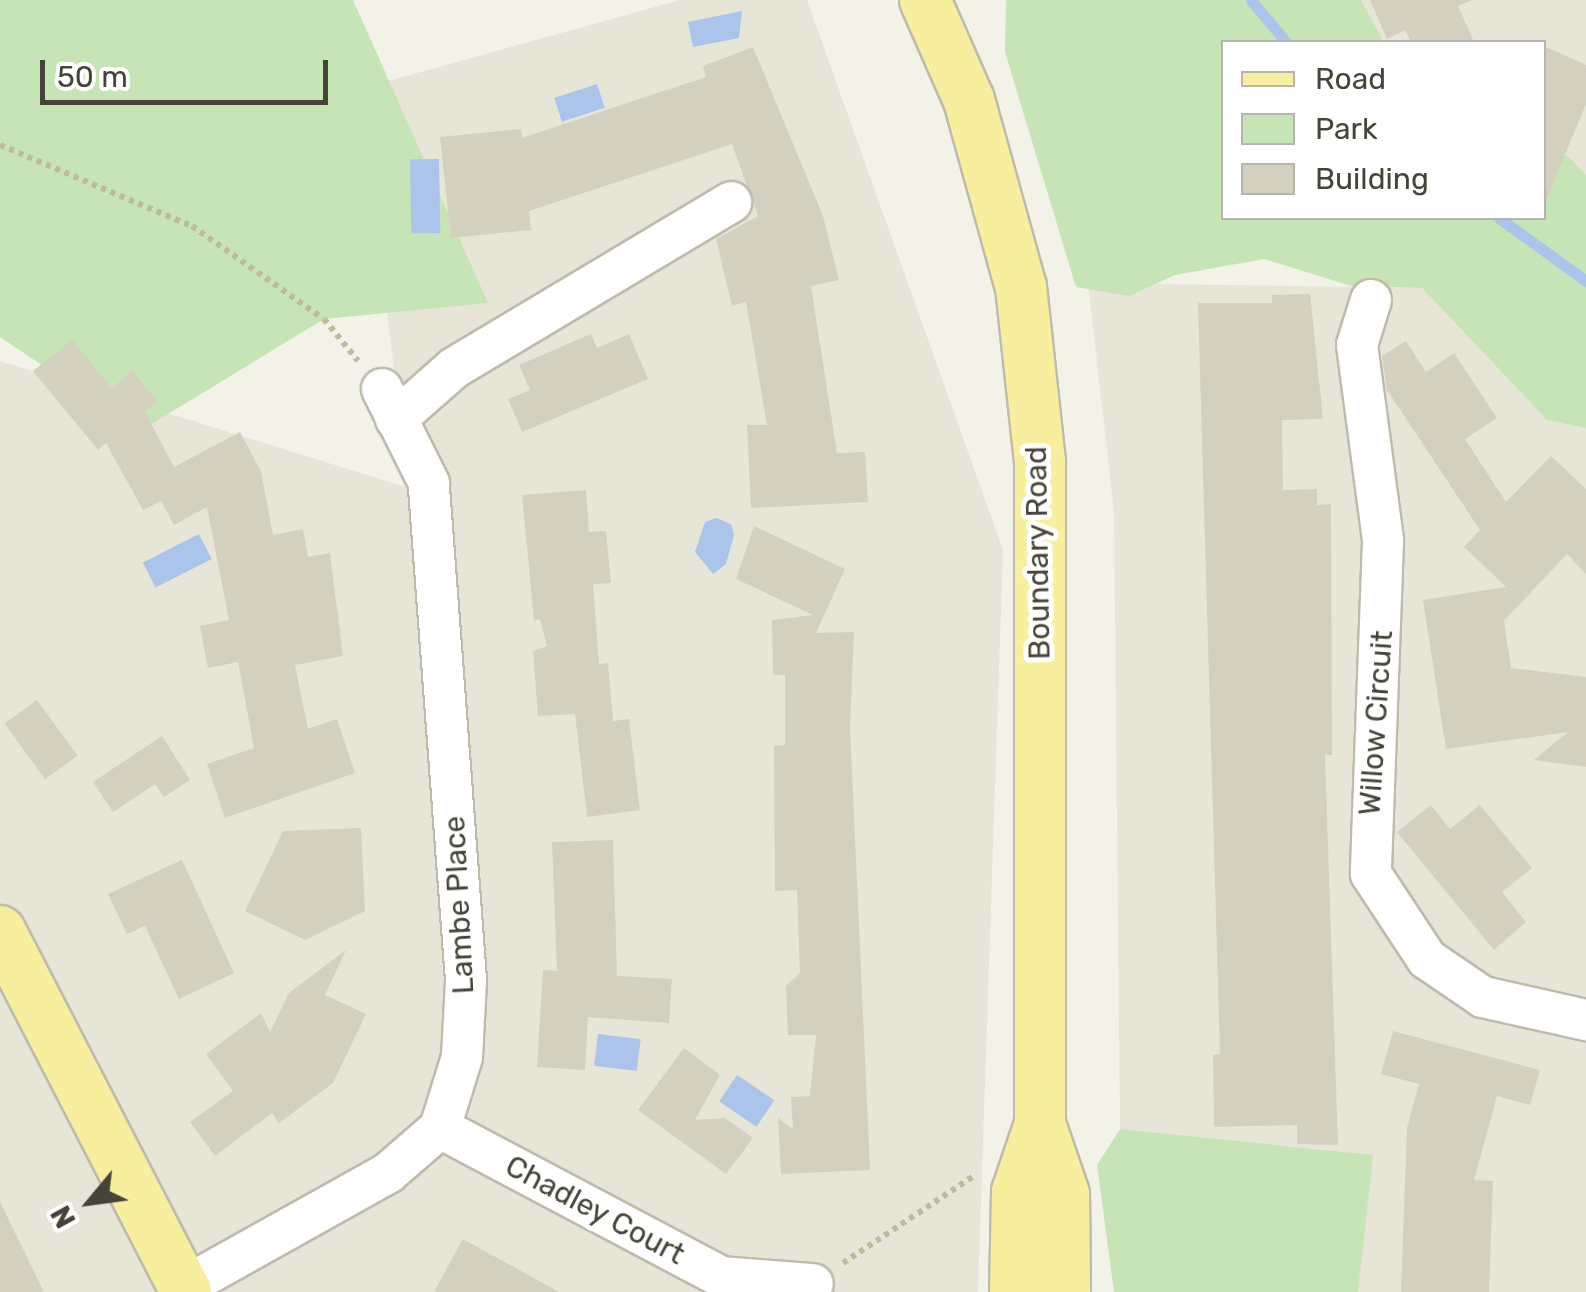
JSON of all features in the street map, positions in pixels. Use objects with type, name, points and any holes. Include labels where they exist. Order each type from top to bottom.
[{"type":"main road","name":"Boundary Road","points":[[925,0],[969,100],[1022,287],[1040,461],[1040,1124],[1017,1192],[1016,1292]]},
{"type":"main road","points":[[0,931],[185,1290]]},
{"type":"main road","name":"Boundary Road","points":[[1040,1124],[1064,1194],[1066,1292]]},
{"type":"street","points":[[389,404],[731,202]]},
{"type":"street","name":"Willow Circuit","points":[[1370,300],[1357,345],[1383,542],[1371,874],[1428,959],[1469,987],[1535,1014],[1586,1020]]},
{"type":"street","name":"Lambe Place","points":[[389,404],[429,483],[466,980],[462,1058],[440,1128]]},
{"type":"street","points":[[185,1290],[388,1173],[440,1128]]},
{"type":"street","name":"Chadley Court","points":[[440,1128],[721,1277],[813,1284]]},
{"type":"path","points":[[0,145],[192,226],[324,318],[389,404]]},
{"type":"path","points":[[813,1284],[988,1167]]},
{"type":"shaded area","points":[[680,0],[807,0],[1003,550],[978,1292],[0,1292],[0,361],[409,488],[359,89]]},
{"type":"shaded area","points":[[1361,0],[1586,0],[1586,242],[1546,213],[1546,40],[1383,40]]},
{"type":"shaded area","points":[[1088,283],[1422,288],[1547,420],[1586,428],[1586,1292],[1358,1292],[1372,1155],[1120,1129],[1114,512]]},
{"type":"green space","points":[[0,0],[353,0],[488,303],[324,319],[140,431],[0,337]]},
{"type":"green space","points":[[1006,0],[1361,0],[1383,40],[1221,40],[1221,220],[1546,220],[1546,152],[1568,156],[1586,175],[1586,428],[1547,420],[1422,288],[1351,286],[1264,259],[1175,275],[1129,296],[1076,287],[1005,52]]},
{"type":"green space","points":[[1120,1129],[1373,1155],[1358,1292],[1114,1292],[1097,1165]]},
{"type":"water","points":[[742,11],[739,38],[693,47],[688,22]]},
{"type":"water","points":[[597,84],[605,108],[562,122],[554,98]]},
{"type":"water","points":[[439,159],[440,233],[411,233],[410,160]]},
{"type":"water","points":[[716,518],[731,524],[734,535],[726,564],[713,574],[695,552],[705,522]]},
{"type":"water","points":[[199,534],[212,559],[156,588],[143,563]]},
{"type":"water","points":[[598,1034],[641,1039],[637,1071],[594,1066]]},
{"type":"water","points":[[737,1075],[774,1100],[756,1127],[719,1102]]},
{"type":"building","points":[[1370,0],[1472,0],[1458,6],[1473,40],[1410,40],[1405,30],[1387,39]]},
{"type":"building","points":[[753,47],[823,216],[839,280],[811,286],[837,453],[865,452],[868,502],[751,508],[747,425],[767,425],[746,302],[732,306],[716,239],[758,216],[732,144],[529,211],[531,230],[451,238],[440,137],[521,129],[522,138],[706,77],[703,66]]},
{"type":"building","points":[[1546,47],[1586,65],[1586,104],[1546,200]]},
{"type":"building","points":[[1310,294],[1323,419],[1282,420],[1283,490],[1317,489],[1317,505],[1331,504],[1332,755],[1325,755],[1338,1145],[1297,1144],[1297,1125],[1214,1127],[1213,1055],[1220,1054],[1198,303],[1272,303],[1272,295]]},
{"type":"building","points":[[591,334],[597,348],[629,334],[648,379],[522,432],[508,399],[530,390],[519,365]]},
{"type":"building","points":[[72,340],[112,388],[132,371],[158,401],[145,412],[174,467],[240,432],[261,471],[273,535],[303,529],[308,557],[330,553],[343,656],[295,665],[308,729],[337,719],[355,773],[225,818],[207,764],[254,748],[238,662],[208,668],[200,626],[229,620],[207,507],[174,525],[161,501],[143,510],[106,443],[98,450],[33,371]]},
{"type":"building","points":[[1406,341],[1426,372],[1454,353],[1497,418],[1465,439],[1506,502],[1551,456],[1586,489],[1586,574],[1567,554],[1504,621],[1511,668],[1586,677],[1586,767],[1534,760],[1568,732],[1446,749],[1423,600],[1506,587],[1464,547],[1480,530],[1387,390],[1382,356]]},
{"type":"building","points":[[586,490],[589,532],[606,531],[611,583],[593,584],[599,664],[608,663],[613,721],[629,719],[640,810],[587,817],[575,714],[538,716],[533,651],[547,646],[540,619],[534,620],[522,495]]},
{"type":"building","points":[[754,526],[845,569],[816,633],[854,632],[850,726],[870,1170],[781,1174],[778,1118],[793,1129],[791,1097],[810,1096],[816,1035],[788,1035],[786,986],[800,973],[797,890],[775,891],[774,746],[785,745],[785,675],[773,675],[772,620],[813,615],[736,579]]},
{"type":"building","points":[[37,700],[78,756],[45,779],[5,724]]},
{"type":"building","points":[[162,736],[190,780],[164,797],[155,784],[113,812],[93,782]]},
{"type":"building","points":[[1431,805],[1450,829],[1480,805],[1532,868],[1502,892],[1526,922],[1494,950],[1397,832]]},
{"type":"building","points":[[361,828],[365,911],[305,940],[245,911],[283,831]]},
{"type":"building","points":[[613,840],[617,976],[672,979],[669,1023],[588,1017],[585,1070],[537,1067],[543,970],[557,971],[552,842]]},
{"type":"building","points":[[182,860],[234,973],[179,999],[145,926],[127,934],[108,894]]},
{"type":"building","points":[[346,950],[325,995],[366,1014],[333,1083],[279,1123],[272,1113],[215,1156],[190,1122],[233,1091],[206,1054],[261,1013],[270,1032],[289,993]]},
{"type":"building","points":[[1393,1031],[1540,1070],[1530,1105],[1497,1096],[1474,1180],[1493,1181],[1489,1292],[1401,1292],[1407,1128],[1419,1084],[1381,1074]]},
{"type":"building","points":[[684,1048],[720,1075],[695,1120],[725,1118],[753,1138],[726,1174],[638,1110]]},
{"type":"building","points":[[0,1202],[44,1292],[0,1292]]},
{"type":"building","points":[[463,1239],[559,1292],[434,1292]]},
{"type":"waterway","points":[[1251,0],[1284,40]]},
{"type":"waterway","points":[[1502,220],[1586,281]]}]
